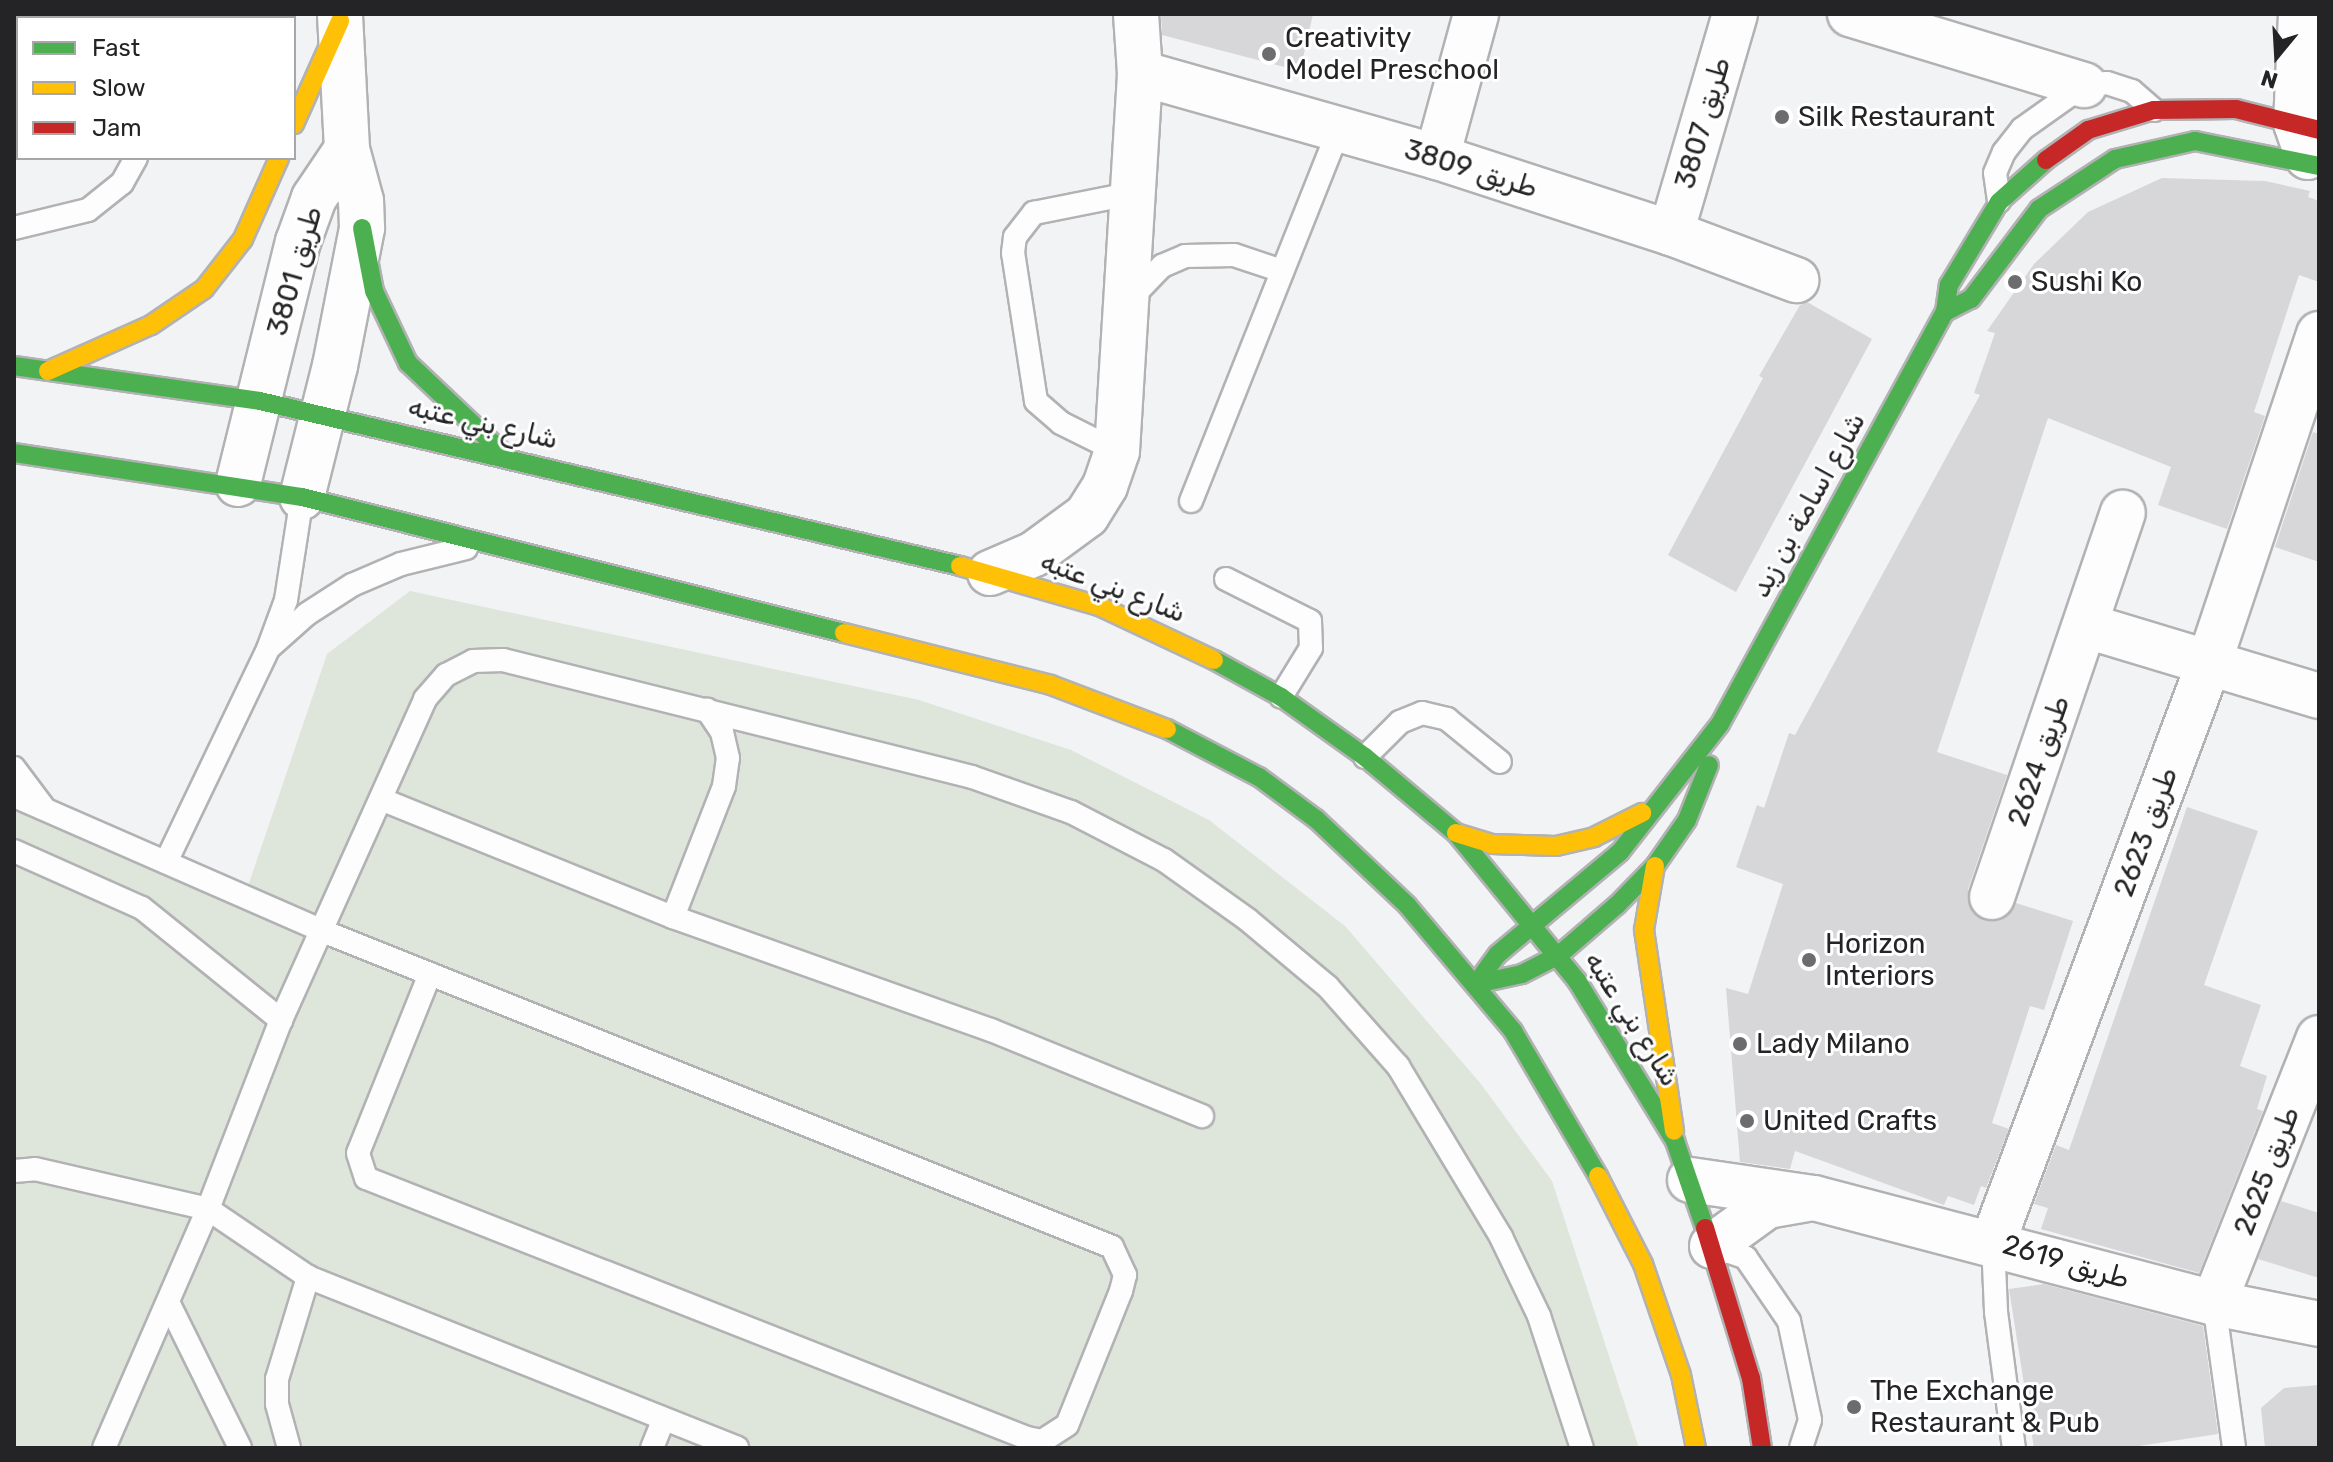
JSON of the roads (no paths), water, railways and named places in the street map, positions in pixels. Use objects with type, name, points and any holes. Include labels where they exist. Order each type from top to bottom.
[{"type":"main road","points":[[296,119],[340,18]]},
{"type":"main road","name":"شارع اسامة بن زيد","points":[[1476,984],[1498,954],[1620,852],[1720,724],[1945,312],[1949,285],[1999,202],[2046,158],[2088,130],[2154,110],[2236,109],[2312,145]]},
{"type":"main road","name":"شارع اسامة بن زيد","points":[[1945,312],[1971,299],[2039,209],[2072,183],[2115,159],[2151,147],[2195,141],[2312,145]]},
{"type":"main road","points":[[48,371],[151,325],[204,289],[243,239],[278,160]]},
{"type":"main road","points":[[362,228],[374,291],[408,363],[506,456]]},
{"type":"main road","name":"شارع بني عتبه","points":[[14,366],[260,401],[506,456],[990,573],[1099,606],[1161,631],[1281,697],[1365,757],[1456,833],[1559,955],[1682,1161],[1712,1246],[1751,1378],[1762,1448]]},
{"type":"main road","points":[[14,453],[238,484],[302,497],[504,544],[1051,685],[1194,739],[1259,777],[1316,819],[1407,905],[1476,984],[1570,1122],[1643,1264],[1681,1375],[1696,1448]]},
{"type":"main road","name":"شارع اسامة بن زيد","points":[[1476,984],[1522,974],[1559,955],[1655,866],[1687,820],[1720,724]]},
{"type":"main road","points":[[1456,833],[1491,844],[1556,846],[1594,837],[1662,801]]},
{"type":"main road","points":[[1655,866],[1645,944],[1663,1032],[1682,1161]]},
{"type":"street","points":[[990,573],[1034,554],[1087,515],[1105,486],[1117,451],[1140,73],[1136,14]]},
{"type":"street","points":[[1437,157],[1476,14]]},
{"type":"street","name":"طريق 3807","points":[[1671,233],[1735,14]]},
{"type":"street","points":[[1850,14],[2084,85]]},
{"type":"street","points":[[2301,14],[2312,145]]},
{"type":"street","points":[[302,497],[324,416],[362,228],[361,201],[347,149],[340,18]]},
{"type":"street","name":"طريق 3809","points":[[1140,73],[1437,157],[1671,233],[1796,280]]},
{"type":"street","name":"طريق 3801","points":[[238,484],[298,242],[314,198],[347,149]]},
{"type":"street","name":"طريق 2623","points":[[1993,1242],[2209,663],[2304,424],[2319,334]]},
{"type":"street","name":"طريق 2624","points":[[1992,897],[2087,626],[2123,513]]},
{"type":"street","points":[[2087,626],[2319,696]]},
{"type":"street","name":"طريق 2625","points":[[2214,1303],[2319,1038]]},
{"type":"street","name":"طريق 2619","points":[[1682,1161],[2214,1303],[2319,1324]]},
{"type":"street","name":"طريق 2619","points":[[1712,1246],[1767,1206],[1814,1198]]},
{"type":"lane","points":[[2018,236],[1999,202],[1995,173],[2004,152],[2022,129],[2084,85],[2107,83],[2132,91],[2154,110]]},
{"type":"lane","points":[[1191,501],[1339,129]]},
{"type":"lane","points":[[14,228],[88,210],[122,183],[135,160]]},
{"type":"lane","points":[[1117,451],[1061,423],[1036,401],[1013,253],[1015,237],[1034,213],[1134,193]]},
{"type":"lane","points":[[1128,302],[1162,266],[1185,256],[1234,255],[1282,271]]},
{"type":"lane","points":[[166,862],[268,649],[286,600],[302,497]]},
{"type":"lane","points":[[268,649],[307,614],[352,585],[401,564],[504,544]]},
{"type":"lane","points":[[1226,579],[1310,621],[1311,648],[1281,697]]},
{"type":"lane","points":[[104,1448],[208,1209],[281,1020],[320,930],[383,800],[425,699],[446,675],[473,661],[534,665],[886,752],[1071,812],[1164,860],[1260,929],[1328,987],[1398,1066],[1501,1237],[1539,1316],[1582,1448]]},
{"type":"lane","points":[[673,917],[724,786],[725,745],[707,710]]},
{"type":"lane","points":[[1365,757],[1400,722],[1422,713],[1447,719],[1500,762]]},
{"type":"lane","points":[[14,768],[47,812]]},
{"type":"lane","points":[[14,796],[320,930],[430,974],[1112,1247],[1125,1275],[1121,1291],[1067,1425],[1042,1441],[1027,1438],[366,1178],[358,1153],[430,974]]},
{"type":"lane","points":[[383,800],[673,917],[963,1020],[1202,1116]]},
{"type":"lane","points":[[14,851],[142,908],[281,1020]]},
{"type":"lane","points":[[14,1171],[35,1169],[208,1209],[308,1277],[737,1448]]},
{"type":"lane","points":[[1993,1242],[2014,1448]]},
{"type":"lane","points":[[1712,1246],[1746,1258],[1789,1321],[1810,1420],[1801,1448]]},
{"type":"lane","points":[[289,1448],[277,1404],[277,1379],[308,1277]]},
{"type":"lane","points":[[168,1302],[240,1448]]},
{"type":"lane","points":[[2214,1303],[2234,1448]]},
{"type":"lane","points":[[652,1448],[664,1419]]},
{"type":"place","name":"Creativity Model Preschool","points":[[1269,54]]},
{"type":"place","name":"Silk Restaurant","points":[[1782,117]]},
{"type":"place","name":"Sushi Ko","points":[[2015,282]]},
{"type":"place","name":"Horizon Interiors","points":[[1809,960]]},
{"type":"place","name":"Lady Milano","points":[[1740,1044]]},
{"type":"place","name":"United Crafts","points":[[1747,1121]]},
{"type":"place","name":"The Exchange Restaurant & Pub","points":[[1854,1407]]}]
